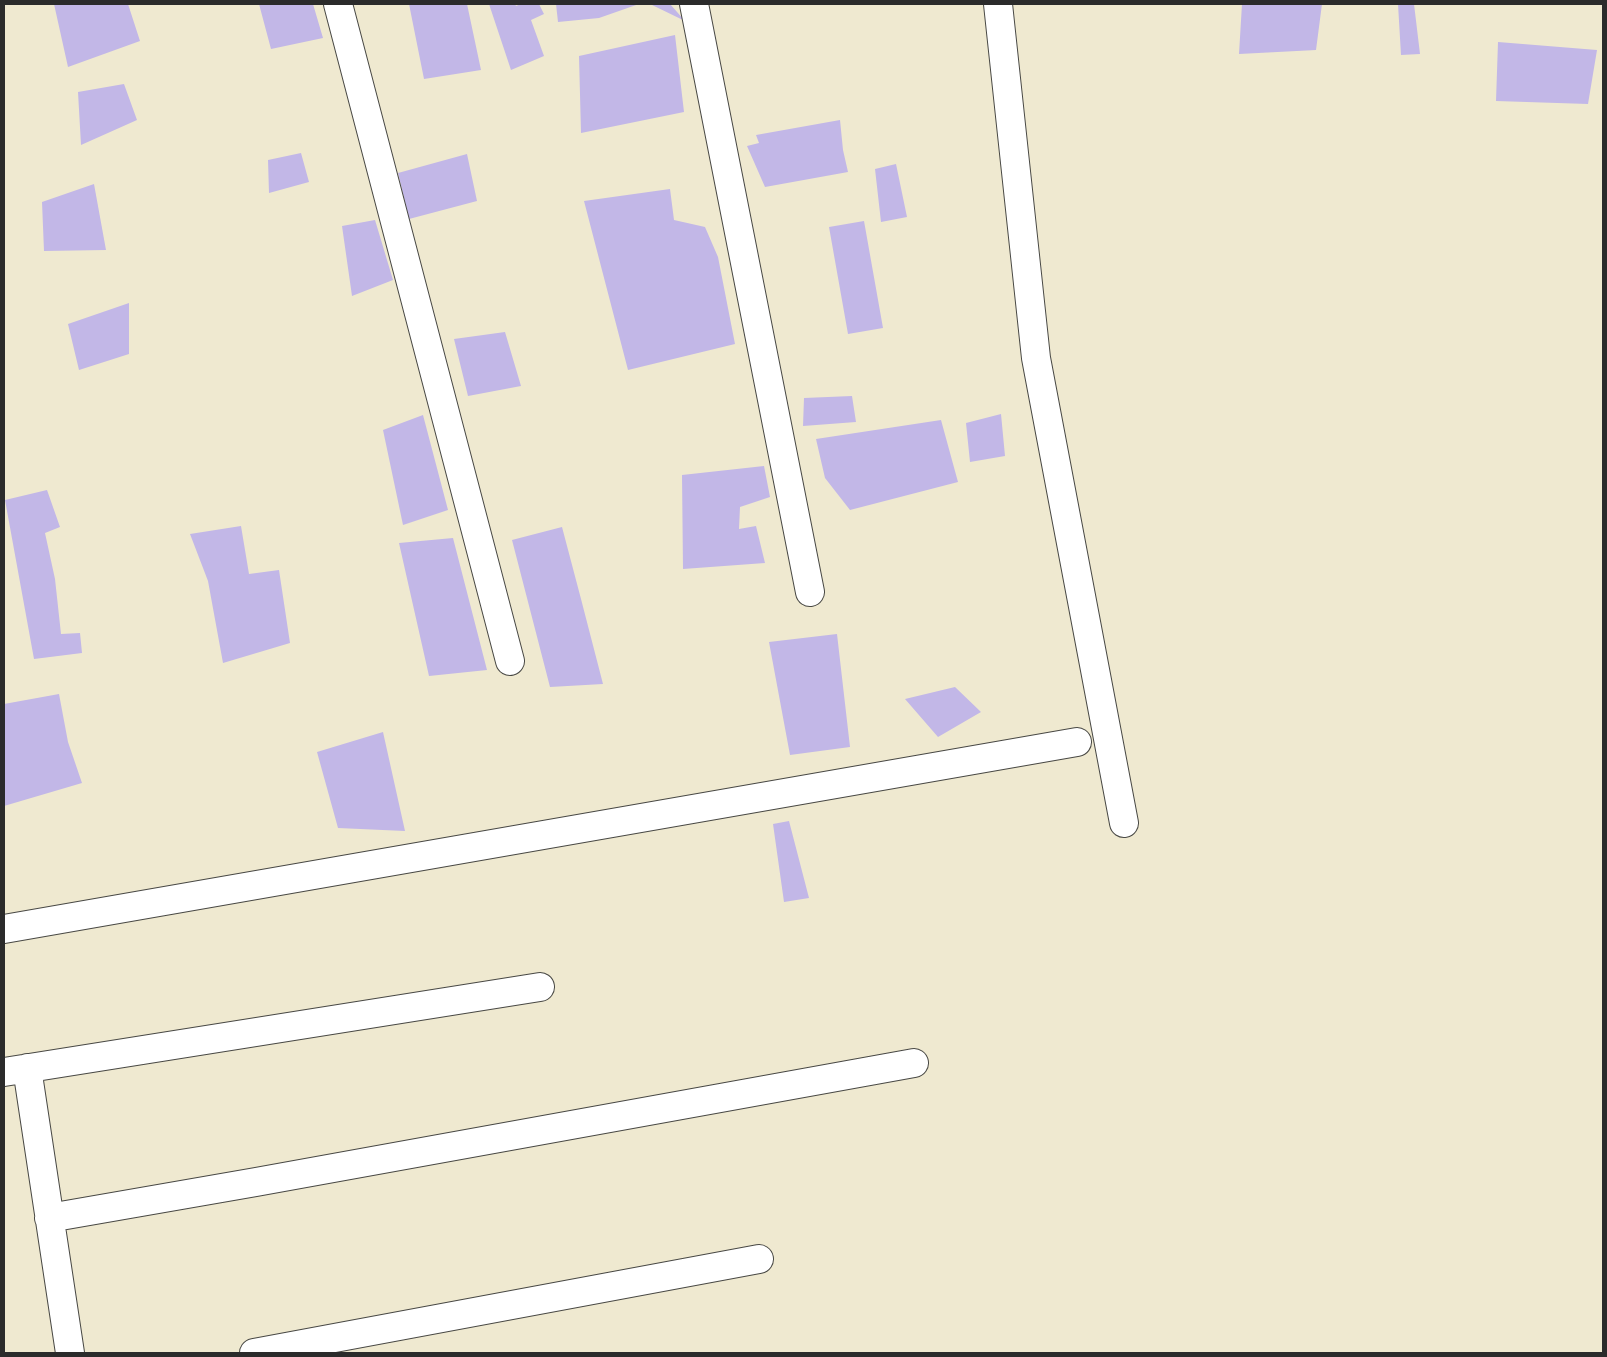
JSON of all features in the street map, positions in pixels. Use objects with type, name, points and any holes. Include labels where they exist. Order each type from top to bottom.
[{"type":"street","points":[[338,4],[510,661]]},
{"type":"street","points":[[694,4],[810,592]]},
{"type":"street","points":[[998,4],[1036,358],[1124,823]]},
{"type":"street","points":[[4,929],[1077,742]]},
{"type":"street","points":[[70,1353],[49,1218],[15,1070],[540,987]]},
{"type":"street","points":[[49,1218],[276,1179],[914,1063]]},
{"type":"street","points":[[254,1353],[759,1259]]},
{"type":"building","points":[[54,4],[128,4],[140,41],[68,67]]},
{"type":"building","points":[[259,4],[313,4],[323,38],[271,49]]},
{"type":"building","points":[[409,4],[467,4],[481,70],[424,79]]},
{"type":"building","points":[[489,4],[515,4],[516,6],[521,4],[539,4],[544,14],[531,20],[544,56],[511,70]]},
{"type":"building","points":[[556,4],[639,4],[599,18],[558,22]]},
{"type":"building","points":[[650,4],[670,4],[685,21]]},
{"type":"building","points":[[1242,4],[1322,4],[1316,50],[1239,54]]},
{"type":"building","points":[[1398,4],[1414,4],[1420,54],[1401,55]]},
{"type":"building","points":[[675,35],[684,112],[581,133],[579,56]]},
{"type":"building","points":[[1498,42],[1597,50],[1588,104],[1496,101]]},
{"type":"building","points":[[124,84],[137,120],[81,145],[78,92]]},
{"type":"building","points":[[840,120],[843,150],[848,172],[765,187],[747,146],[759,143],[756,135]]},
{"type":"building","points":[[301,153],[309,182],[269,193],[268,160]]},
{"type":"building","points":[[467,154],[477,201],[409,219],[398,173]]},
{"type":"building","points":[[896,164],[907,217],[881,222],[875,169]]},
{"type":"building","points":[[94,184],[106,250],[44,251],[42,202]]},
{"type":"building","points":[[670,189],[674,220],[705,227],[718,257],[735,344],[628,370],[584,201]]},
{"type":"building","points":[[375,220],[393,280],[352,296],[342,226]]},
{"type":"building","points":[[864,221],[883,328],[848,334],[829,227]]},
{"type":"building","points":[[129,303],[129,354],[79,370],[68,324]]},
{"type":"building","points":[[505,332],[521,386],[468,396],[454,339]]},
{"type":"building","points":[[852,396],[856,422],[803,426],[804,398]]},
{"type":"building","points":[[1001,414],[1005,456],[970,462],[966,423]]},
{"type":"building","points":[[423,415],[448,510],[403,525],[383,430]]},
{"type":"building","points":[[941,420],[958,482],[850,510],[825,478],[816,439]]},
{"type":"building","points":[[764,466],[770,497],[740,507],[739,529],[756,526],[765,563],[683,569],[682,475]]},
{"type":"building","points":[[47,490],[60,527],[45,533],[55,579],[61,634],[80,633],[82,653],[34,659],[5,500]]},
{"type":"building","points":[[241,526],[249,574],[279,570],[290,643],[223,663],[208,581],[190,534]]},
{"type":"building","points":[[562,527],[603,684],[550,687],[512,540]]},
{"type":"building","points":[[453,538],[487,670],[429,676],[399,543]]},
{"type":"building","points":[[837,634],[850,747],[790,755],[769,642]]},
{"type":"building","points":[[955,687],[981,712],[938,737],[905,699]]},
{"type":"building","points":[[59,694],[68,742],[82,783],[4,806],[4,704]]},
{"type":"building","points":[[383,732],[405,831],[338,828],[317,752]]},
{"type":"building","points":[[789,821],[809,898],[784,902],[773,824]]}]
